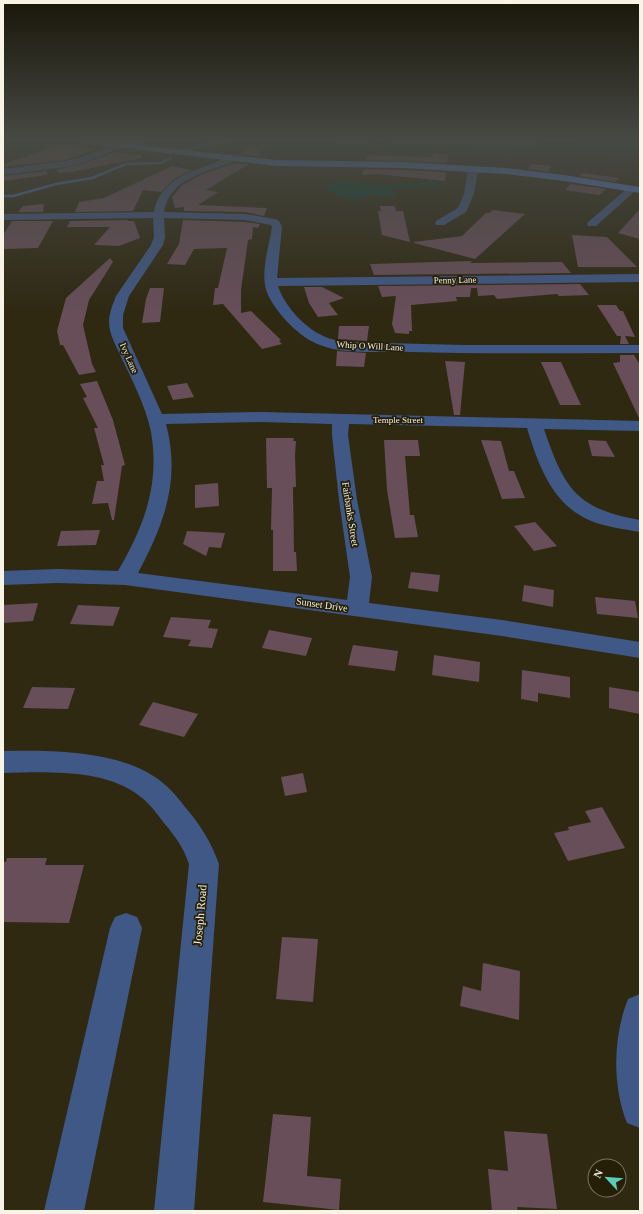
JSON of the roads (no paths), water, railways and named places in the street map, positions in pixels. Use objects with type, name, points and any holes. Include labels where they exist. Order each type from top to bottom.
[{"type":"street","name":"Ivy Lane","points":[[125,578],[154,519],[161,485],[162,450],[156,419],[120,338],[116,317],[126,289],[158,244],[160,232],[158,210],[163,198]]},
{"type":"street","points":[[440,223],[462,210],[467,198]]},
{"type":"street","points":[[592,224],[626,198]]},
{"type":"street","points":[[3,217],[159,215],[266,219],[275,223],[277,227],[270,282]]},
{"type":"street","points":[[626,278],[639,292]]},
{"type":"street","name":"Penny Lane","points":[[270,282],[640,278]]},
{"type":"street","name":"Whip O Will Lane","points":[[270,282],[275,296],[290,317],[308,333],[319,340],[337,345],[463,349],[640,349]]},
{"type":"street","name":"Temple Street","points":[[156,419],[261,417],[341,420],[440,420],[640,426]]},
{"type":"street","name":"Fairbanks Street","points":[[341,420],[340,434],[348,500],[361,577],[357,608]]},
{"type":"street","points":[[534,424],[545,460],[567,496],[581,508],[599,516],[640,526]]},
{"type":"street","name":"Sunset Drive","points":[[3,578],[58,576],[125,578],[502,628],[640,650]]},
{"type":"street","name":"Joseph Road","points":[[3,762],[66,762],[116,772],[138,781],[159,796],[188,829],[199,847],[204,864],[174,1211]]},
{"type":"street","points":[[64,1211],[126,928]]},
{"type":"street","points":[[640,1011],[635,1044],[635,1073],[640,1110]]}]
